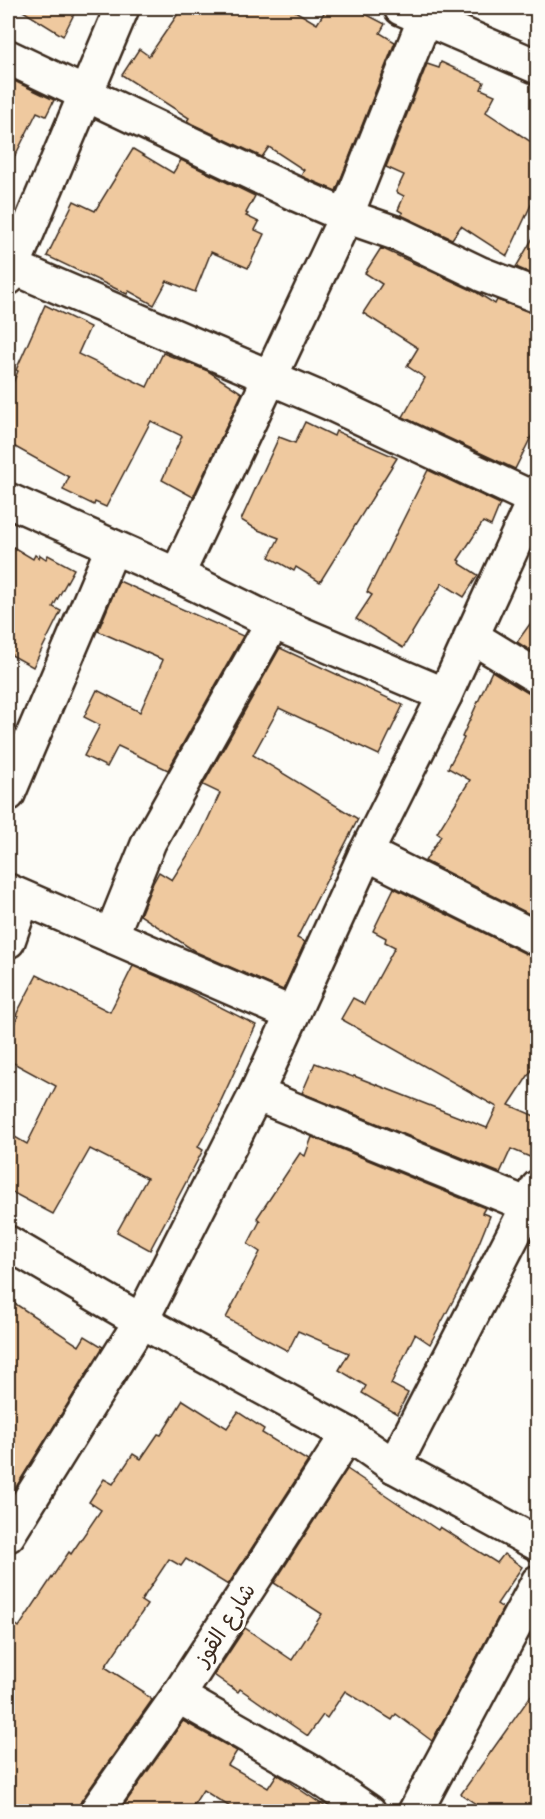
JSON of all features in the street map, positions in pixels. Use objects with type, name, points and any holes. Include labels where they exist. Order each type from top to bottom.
[{"type":"street","points":[[8,1535],[141,1321],[256,1094],[366,853],[445,695],[536,495],[211,351],[9,270],[122,8]]},
{"type":"street","points":[[177,575],[346,216],[418,11],[537,67]]},
{"type":"street","points":[[8,57],[298,195],[346,216],[398,234],[481,274],[537,296]]},
{"type":"street","points":[[8,500],[177,575],[273,622],[445,695]]},
{"type":"street","points":[[8,794],[113,547]]},
{"type":"street","points":[[111,936],[149,842],[273,622]]},
{"type":"street","points":[[471,636],[537,677]]},
{"type":"street","points":[[366,853],[537,939]]},
{"type":"street","points":[[8,942],[15,894],[292,1014]]},
{"type":"street","points":[[256,1094],[533,1196],[394,1466]]},
{"type":"street","points":[[8,1243],[141,1321],[348,1434],[394,1466],[537,1544]]},
{"type":"street","name":"شارع القوز","points":[[96,1812],[178,1696],[348,1434]]},
{"type":"street","points":[[415,1812],[537,1582]]},
{"type":"street","points":[[178,1696],[310,1773],[369,1812]]},
{"type":"building","points":[[18,8],[77,8],[63,36]]},
{"type":"building","points":[[182,8],[290,8],[317,24],[327,8],[354,8],[385,24],[380,33],[395,42],[336,191],[301,176],[304,170],[269,147],[262,157],[192,124],[187,121],[189,118],[122,75],[139,49],[149,56]]},
{"type":"building","points":[[441,62],[484,82],[481,89],[495,95],[486,112],[537,146],[537,192],[507,256],[461,226],[452,239],[401,215],[403,213],[398,210],[404,196],[396,192],[404,175],[386,167],[427,64],[439,68]]},
{"type":"building","points":[[8,78],[54,100],[46,116],[37,112],[8,170]]},
{"type":"building","points":[[133,149],[173,173],[181,160],[255,196],[246,216],[259,222],[255,230],[264,234],[248,268],[211,252],[195,292],[167,281],[154,305],[129,291],[127,294],[47,256],[74,201],[95,211]]},
{"type":"building","points":[[537,231],[537,276],[516,267]]},
{"type":"building","points":[[381,248],[476,292],[495,304],[497,300],[537,314],[537,425],[515,469],[403,417],[425,378],[407,366],[418,348],[363,313],[382,284],[365,273]]},
{"type":"building","points":[[45,305],[90,327],[78,354],[147,387],[163,353],[208,371],[242,393],[193,497],[162,480],[182,436],[151,421],[106,507],[95,502],[94,505],[63,490],[69,477],[8,443],[8,394],[18,371],[16,370]]},
{"type":"building","points":[[305,422],[334,436],[336,431],[397,458],[320,582],[296,567],[294,571],[269,557],[279,538],[241,520],[279,437],[295,443]]},
{"type":"building","points":[[428,470],[500,504],[491,526],[483,522],[458,560],[478,575],[464,597],[442,583],[403,648],[356,619],[372,595],[367,592]]},
{"type":"building","points":[[8,544],[33,559],[35,555],[39,558],[40,555],[46,559],[48,555],[74,569],[53,607],[61,611],[33,667],[8,653]]},
{"type":"building","points":[[119,581],[243,636],[168,770],[118,746],[107,767],[84,756],[100,725],[84,717],[97,690],[140,712],[163,660],[98,631]]},
{"type":"building","points":[[537,614],[537,655],[517,642]]},
{"type":"building","points":[[280,648],[403,705],[379,755],[279,708],[253,755],[358,819],[297,938],[305,942],[283,990],[196,952],[140,915],[159,872],[172,880],[200,836],[220,793],[203,785]]},
{"type":"building","points":[[492,671],[537,696],[537,918],[425,861],[441,836],[437,833],[470,780],[448,768],[464,738],[462,737]]},
{"type":"building","points":[[394,888],[530,956],[537,957],[537,1062],[509,1105],[537,1117],[537,1160],[511,1149],[500,1173],[302,1093],[315,1063],[487,1128],[497,1107],[341,1019],[353,998],[364,1004],[395,947],[385,942],[386,938],[373,931]]},
{"type":"building","points":[[133,966],[175,984],[256,1025],[219,1105],[221,1105],[198,1147],[203,1150],[150,1250],[117,1232],[147,1178],[90,1149],[53,1214],[8,1190],[8,1133],[27,1144],[56,1086],[8,1060],[8,1036],[37,975],[110,1012]]},
{"type":"building","points":[[312,1137],[485,1208],[482,1213],[490,1216],[464,1280],[430,1344],[415,1334],[391,1384],[408,1393],[397,1414],[362,1393],[366,1386],[339,1370],[349,1353],[298,1331],[288,1351],[226,1318],[260,1252],[248,1244],[260,1221],[257,1218],[300,1153],[305,1156]]},
{"type":"building","points":[[8,1299],[79,1346],[85,1336],[103,1347],[8,1500]]},
{"type":"building","points":[[183,1400],[227,1428],[238,1412],[264,1429],[262,1433],[308,1461],[228,1585],[186,1559],[181,1566],[169,1559],[141,1601],[147,1605],[105,1667],[144,1692],[152,1700],[81,1801],[77,1812],[8,1812],[8,1619],[19,1627],[69,1552],[71,1554],[101,1510],[89,1502],[104,1479],[113,1484],[133,1454],[141,1459],[158,1434],[161,1435]]},
{"type":"building","points":[[347,1469],[438,1530],[440,1527],[497,1563],[504,1554],[522,1567],[497,1604],[503,1608],[432,1741],[396,1714],[392,1720],[345,1691],[327,1718],[323,1715],[308,1736],[240,1689],[238,1692],[214,1675],[245,1628],[292,1660],[322,1614],[274,1583]]},
{"type":"building","points":[[537,1687],[537,1812],[488,1812],[461,1794]]},
{"type":"building","points":[[183,1721],[237,1751],[228,1765],[268,1788],[277,1774],[333,1812],[238,1812],[203,1790],[189,1812],[119,1812]]}]
